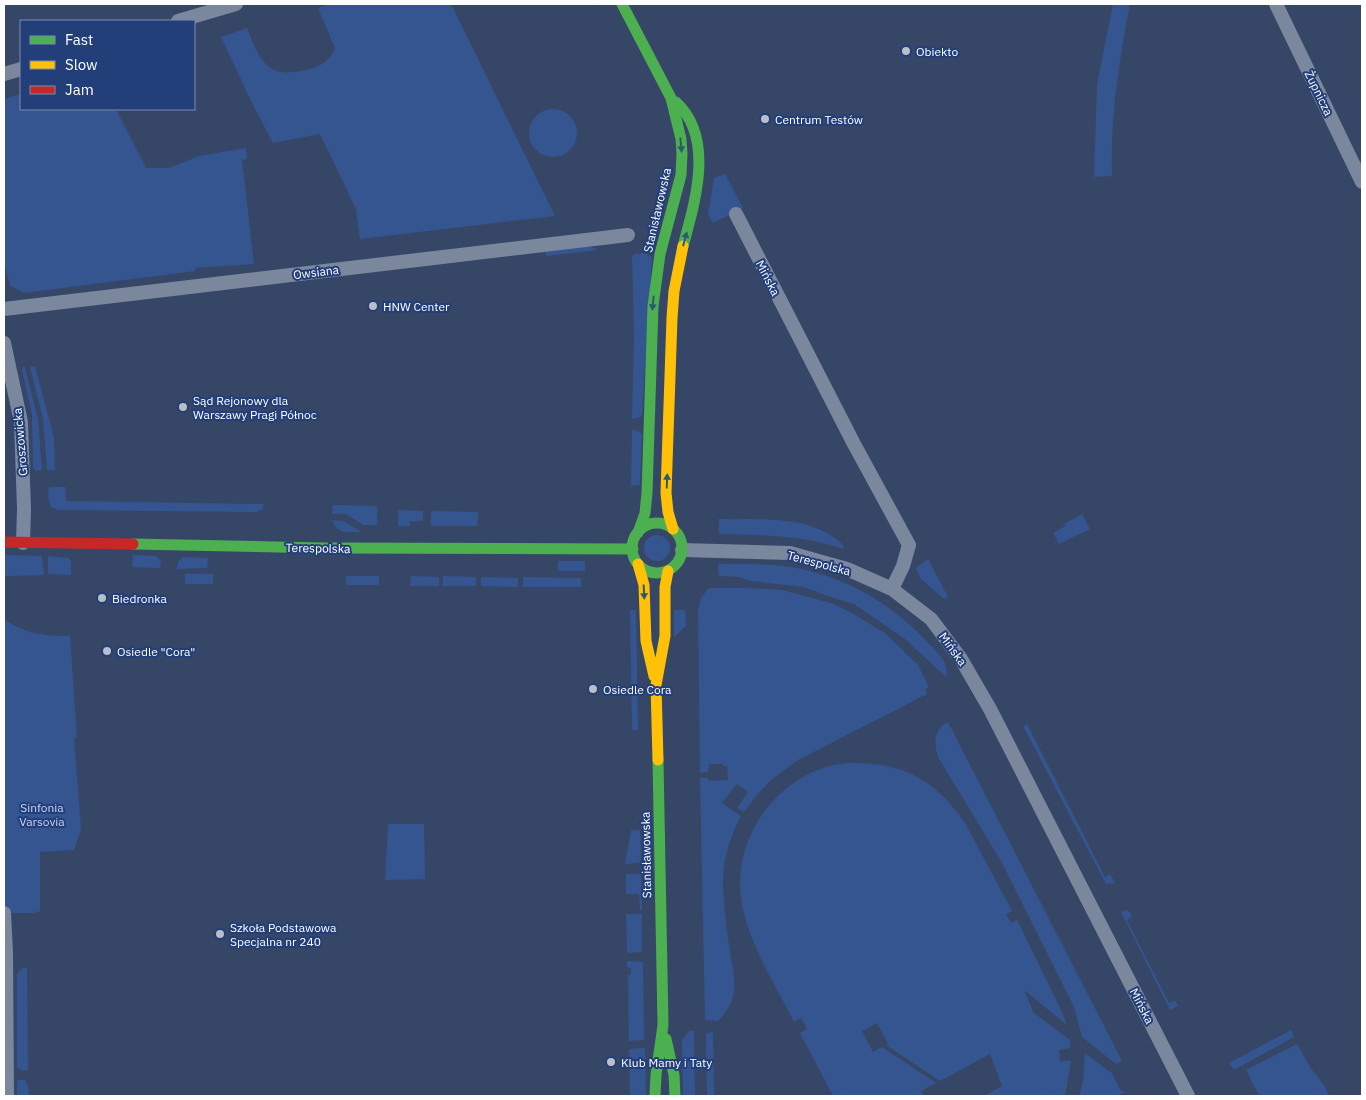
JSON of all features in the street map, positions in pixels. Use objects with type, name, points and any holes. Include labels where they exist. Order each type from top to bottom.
[{"type":"street","points":[[181,20],[236,4]]},
{"type":"street","points":[[622,4],[671,98],[683,108],[692,123],[698,149],[697,182],[678,268],[673,310],[666,493],[668,512],[673,529],[681,541],[682,550],[678,563],[668,571],[657,574],[652,573],[638,564],[634,557],[633,549],[633,543],[638,533],[644,527],[659,523],[673,529]]},
{"type":"street","name":"Żupnicza","points":[[1276,4],[1362,182]]},
{"type":"street","points":[[4,74],[20,69]]},
{"type":"street","name":"Stanisławowska","points":[[638,533],[647,493],[654,297],[660,254],[681,175],[681,139],[671,98]]},
{"type":"street","name":"Mińska","points":[[736,214],[854,444],[909,545],[903,566],[892,589],[931,618],[962,659],[995,718],[1188,1096]]},
{"type":"street","name":"Owsiana","points":[[4,309],[628,235]]},
{"type":"street","name":"Groszowicka","points":[[4,343],[21,422],[24,509],[23,542]]},
{"type":"street","name":"Terespolska","points":[[4,542],[324,548],[633,549]]},
{"type":"street","name":"Terespolska","points":[[682,550],[790,553],[847,569],[892,589]]},
{"type":"street","name":"Stanisławowska","points":[[638,564],[644,585],[646,645],[656,685]]},
{"type":"street","name":"Stanisławowska","points":[[655,1096],[663,1025],[656,685],[665,636],[665,586],[668,571]]},
{"type":"street","points":[[4,913],[6,932],[7,1096]]},
{"type":"street","name":"Stanisławowska","points":[[663,1025],[674,1075],[675,1096]]},
{"type":"green space","points":[[329,4],[451,4],[555,216],[360,239],[356,209],[320,134],[273,143],[221,37],[247,28],[260,57],[274,70],[293,72],[316,67],[326,61],[335,48],[318,8]]},
{"type":"green space","points":[[1113,4],[1130,4],[1116,90],[1112,133],[1112,176],[1094,177],[1097,84]]},
{"type":"green space","points":[[20,94],[20,110],[117,110],[146,168],[169,168],[199,156],[246,148],[247,159],[242,160],[254,264],[195,268],[195,271],[24,293],[10,286],[4,262],[4,99]]},
{"type":"green space","points":[[548,109],[558,109],[570,116],[577,128],[577,138],[570,150],[558,157],[548,157],[540,153],[533,146],[529,138],[529,128],[533,120],[540,113]]},
{"type":"green space","points":[[725,174],[743,208],[713,223],[708,214],[714,178]]},
{"type":"green space","points":[[584,244],[598,250],[546,256],[545,250]]},
{"type":"green space","points":[[644,253],[652,257],[642,415],[632,419],[634,334],[632,256]]},
{"type":"green space","points":[[24,365],[38,419],[42,470],[36,471],[33,467],[32,414],[22,370]]},
{"type":"green space","points":[[35,366],[54,438],[55,470],[47,470],[43,419],[30,367]]},
{"type":"green space","points":[[632,430],[642,434],[640,485],[631,486]]},
{"type":"green space","points":[[49,487],[65,487],[66,501],[263,504],[263,509],[257,512],[59,510],[51,507],[48,497]]},
{"type":"green space","points":[[333,505],[377,506],[377,525],[363,525],[346,514],[332,514]]},
{"type":"green space","points":[[398,510],[423,511],[423,521],[410,521],[410,526],[398,526]]},
{"type":"green space","points":[[431,511],[478,512],[477,526],[431,526]]},
{"type":"green space","points":[[1082,514],[1090,529],[1059,544],[1053,533]]},
{"type":"green space","points":[[719,519],[785,521],[802,524],[817,528],[844,546],[843,549],[798,538],[719,534]]},
{"type":"green space","points":[[332,520],[343,521],[362,532],[340,530],[334,525]]},
{"type":"green space","points":[[657,535],[666,539],[670,548],[666,557],[657,561],[648,557],[644,548],[648,539]]},
{"type":"green space","points":[[4,555],[42,556],[44,575],[4,576]]},
{"type":"green space","points":[[133,555],[156,556],[161,561],[160,568],[132,567]]},
{"type":"green space","points":[[48,556],[69,558],[71,562],[71,575],[48,574]]},
{"type":"green space","points":[[182,557],[208,558],[207,568],[176,569]]},
{"type":"green space","points":[[928,559],[948,597],[944,599],[921,579],[916,568]]},
{"type":"green space","points":[[558,561],[585,561],[585,571],[558,571]]},
{"type":"green space","points":[[718,564],[768,564],[784,566],[824,575],[862,591],[897,614],[934,649],[946,666],[946,677],[905,639],[854,604],[803,587],[750,581],[739,577],[719,576]]},
{"type":"green space","points":[[185,574],[213,574],[213,584],[185,584]]},
{"type":"green space","points":[[346,576],[379,576],[379,585],[346,585]]},
{"type":"green space","points":[[411,576],[439,577],[439,586],[410,586]]},
{"type":"green space","points":[[443,576],[476,577],[476,586],[443,586]]},
{"type":"green space","points":[[481,577],[518,578],[518,587],[481,586]]},
{"type":"green space","points":[[523,577],[581,578],[581,587],[523,587]]},
{"type":"green space","points":[[709,588],[783,590],[831,603],[885,633],[918,665],[929,687],[925,689],[927,694],[798,760],[772,779],[744,812],[737,808],[748,792],[737,784],[722,803],[741,816],[733,832],[723,876],[726,923],[734,976],[734,994],[726,1012],[718,1021],[705,1020],[700,778],[708,778],[709,781],[728,780],[727,766],[723,766],[723,764],[709,764],[708,772],[700,773],[698,609],[701,598]]},
{"type":"green space","points":[[630,610],[636,610],[638,730],[632,730]]},
{"type":"green space","points":[[674,610],[685,610],[686,626],[674,637]]},
{"type":"green space","name":"Sinfonia Varsovia","points":[[4,619],[27,631],[70,636],[77,738],[74,738],[81,829],[74,850],[40,852],[40,911],[34,913],[4,913]]},
{"type":"green space","points":[[948,722],[1122,1061],[1116,1064],[1082,1037],[1074,1007],[1001,861],[938,757],[936,747],[937,733]]},
{"type":"green space","points":[[1027,724],[1105,877],[1110,874],[1115,883],[1106,884],[1023,726]]},
{"type":"green space","points":[[848,763],[867,763],[885,766],[915,776],[941,794],[965,823],[1012,911],[1006,914],[1011,923],[1017,920],[1067,1025],[1024,990],[1034,1013],[1070,1040],[1070,1048],[1059,1050],[1060,1061],[1071,1061],[1065,1096],[984,1096],[1002,1086],[990,1054],[940,1081],[886,1045],[888,1044],[877,1023],[862,1031],[873,1052],[882,1047],[936,1083],[921,1091],[924,1096],[833,1096],[800,1033],[807,1029],[801,1018],[794,1022],[757,949],[742,904],[740,882],[742,860],[749,839],[771,803],[787,788],[806,776],[826,767]]},
{"type":"green space","points":[[388,824],[424,824],[425,879],[385,880]]},
{"type":"green space","points":[[631,830],[640,830],[641,861],[639,863],[625,864]]},
{"type":"green space","points":[[626,874],[641,875],[642,910],[640,910],[639,894],[626,894]]},
{"type":"green space","points":[[1126,910],[1130,912],[1132,917],[1127,920],[1169,1003],[1175,1001],[1178,1006],[1170,1010],[1121,912]]},
{"type":"green space","points":[[626,914],[642,914],[642,952],[627,953]]},
{"type":"green space","points":[[627,961],[643,962],[643,1040],[629,1041],[628,975],[631,975],[631,968],[627,967]]},
{"type":"green space","points":[[27,967],[28,1070],[22,1071],[17,1067],[17,974]]},
{"type":"green space","points":[[1291,1030],[1294,1037],[1234,1070],[1229,1063]]},
{"type":"green space","points":[[689,1031],[694,1031],[695,1096],[683,1096],[682,1040]]},
{"type":"green space","points":[[713,1032],[714,1096],[707,1096],[706,1033]]},
{"type":"green space","points":[[1297,1044],[1310,1067],[1324,1085],[1329,1096],[1259,1096],[1246,1070]]},
{"type":"green space","points":[[629,1049],[645,1049],[646,1096],[630,1096]]},
{"type":"green space","points":[[1085,1053],[1111,1071],[1120,1090],[1125,1092],[1117,1096],[1079,1096],[1083,1081]]},
{"type":"green space","points":[[25,1080],[29,1096],[17,1096],[17,1081]]},
{"type":"traffic: fast","points":[[622,4],[671,98],[681,139],[682,154],[681,175],[660,254],[653,306],[647,493],[645,513],[638,533]]},
{"type":"traffic: fast","points":[[676,102],[688,117],[695,134],[699,152],[696,191],[683,246]]},
{"type":"traffic: fast","points":[[657,523],[667,525],[675,530],[680,538],[682,548],[680,558],[675,566],[667,571],[657,573],[647,571],[639,566],[634,558],[632,548],[634,538],[639,530],[647,525],[657,523]]},
{"type":"traffic: fast","points":[[133,544],[324,548],[633,549]]},
{"type":"traffic: fast","points":[[655,1096],[663,1025],[658,760]]},
{"type":"traffic: fast","points":[[666,1039],[674,1075],[675,1096]]},
{"type":"traffic: slow","points":[[673,529],[668,512],[666,493],[672,318],[674,291],[683,246]]},
{"type":"traffic: slow","points":[[638,564],[644,585],[646,641],[654,676]]},
{"type":"traffic: slow","points":[[658,760],[656,685],[665,636],[665,587],[668,571]]},
{"type":"traffic: jam","points":[[4,542],[133,544]]},
{"type":"place","name":"Obiekto","points":[[906,51]]},
{"type":"place","name":"Centrum Testów","points":[[765,119]]},
{"type":"place","name":"HNW Center","points":[[373,306]]},
{"type":"place","name":"Sąd Rejonowy dla Warszawy Pragi Północ","points":[[183,407]]},
{"type":"place","name":"Biedronka","points":[[102,598]]},
{"type":"place","name":"Osiedle \"Cora\"","points":[[107,651]]},
{"type":"place","name":"Osiedle Cora","points":[[593,689]]},
{"type":"place","name":"Szkoła Podstawowa Specjalna nr 240","points":[[220,934]]},
{"type":"place","name":"Klub Mamy i Taty","points":[[611,1062]]}]
